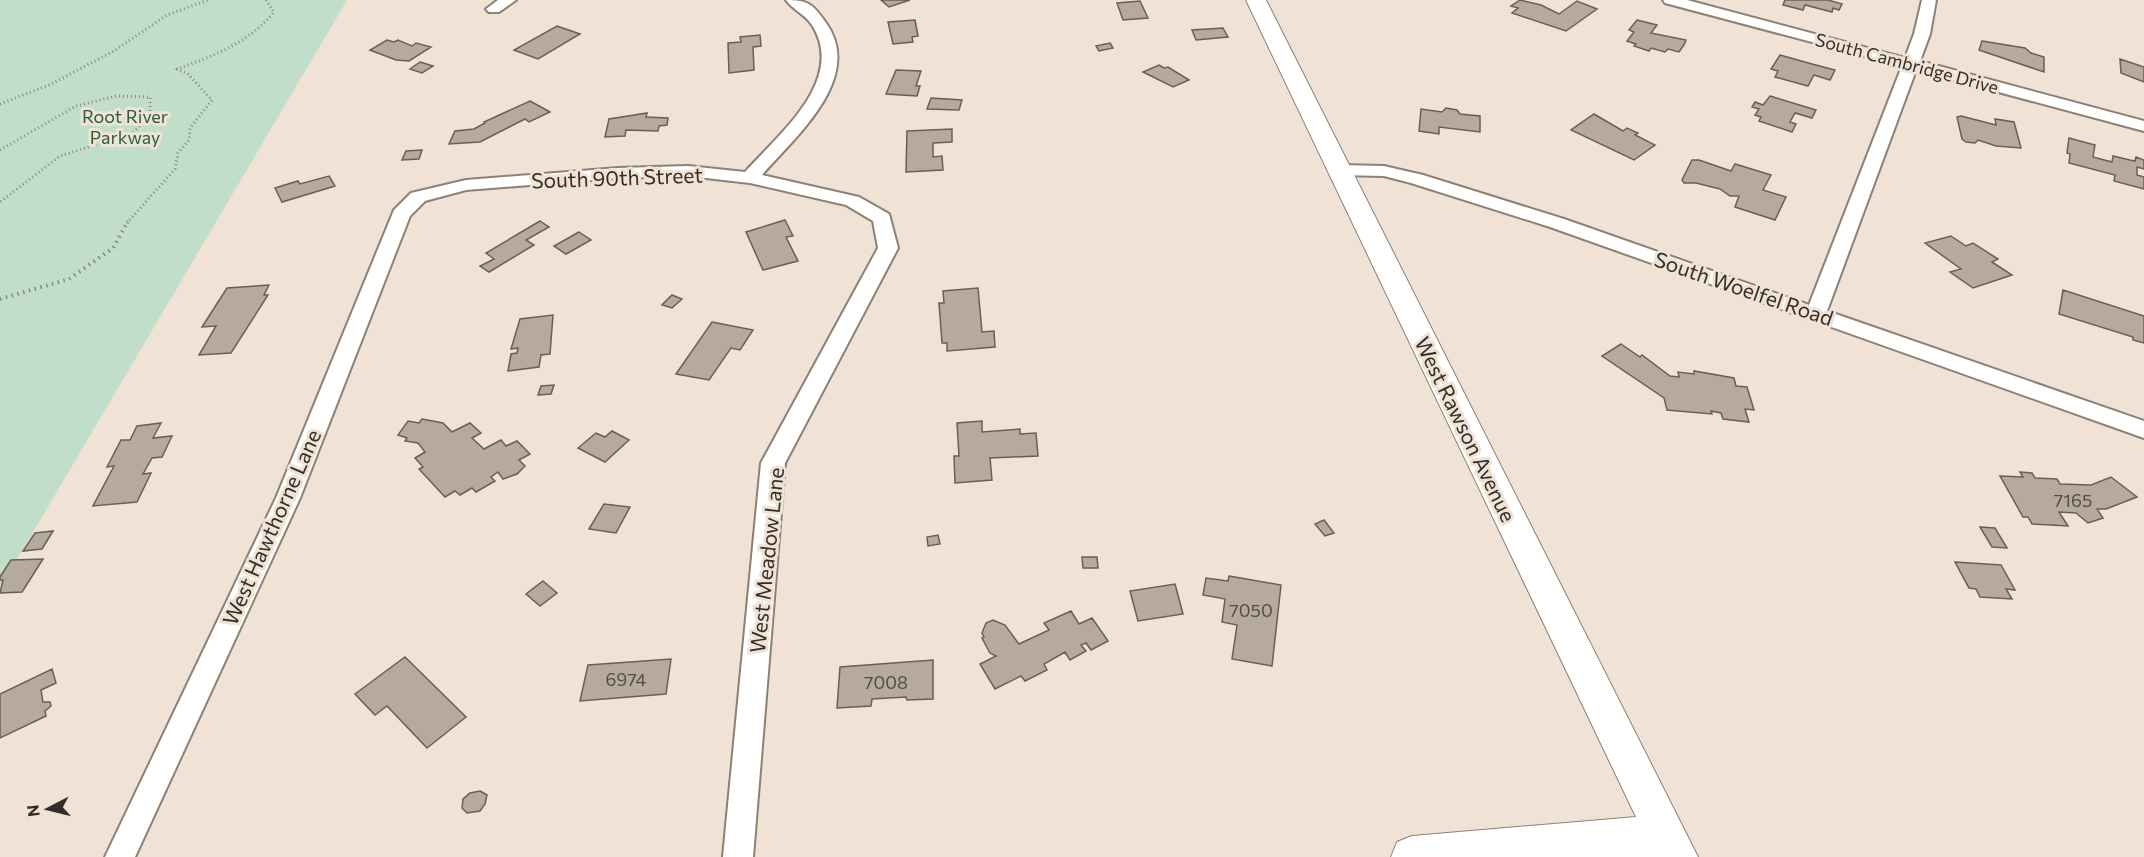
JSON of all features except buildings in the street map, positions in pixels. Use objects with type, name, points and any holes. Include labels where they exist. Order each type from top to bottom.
[{"type":"main road","name":"West Rawson Avenue","points":[[1256,0],[1671,845]]},
{"type":"main road","points":[[1412,857],[1671,845]]},
{"type":"street","points":[[494,9],[509,0]]},
{"type":"street","points":[[750,178],[822,90],[830,56],[824,29],[807,7],[793,0]]},
{"type":"street","name":"South Cambridge Drive","points":[[1670,0],[2144,126]]},
{"type":"street","points":[[1816,314],[1922,34],[1929,0]]},
{"type":"street","name":"South Woelfel Road","points":[[1338,170],[1384,171],[1417,178],[1557,223],[2144,430]]},
{"type":"street","name":"South 90th Street","points":[[418,196],[466,185],[618,173],[688,171],[750,178],[852,201],[882,219]]},
{"type":"street","name":"West Hawthorne Lane","points":[[120,857],[288,498],[401,214],[418,196]]},
{"type":"street","name":"West Meadow Lane","points":[[738,857],[773,463],[888,248],[882,219]]},
{"type":"path","points":[[0,104],[49,85],[114,51],[167,15],[208,0]]},
{"type":"path","points":[[0,299],[69,279],[113,248],[130,217],[175,169],[178,153],[189,140],[190,128],[212,100],[188,74],[177,69],[218,54],[266,24],[274,12],[266,0]]},
{"type":"path","points":[[0,150],[76,106],[116,96],[150,97],[150,114],[133,133],[88,145],[60,156],[0,202]]},
{"type":"green space","name":"Root River Parkway","points":[[0,0],[347,0],[0,588]]}]
